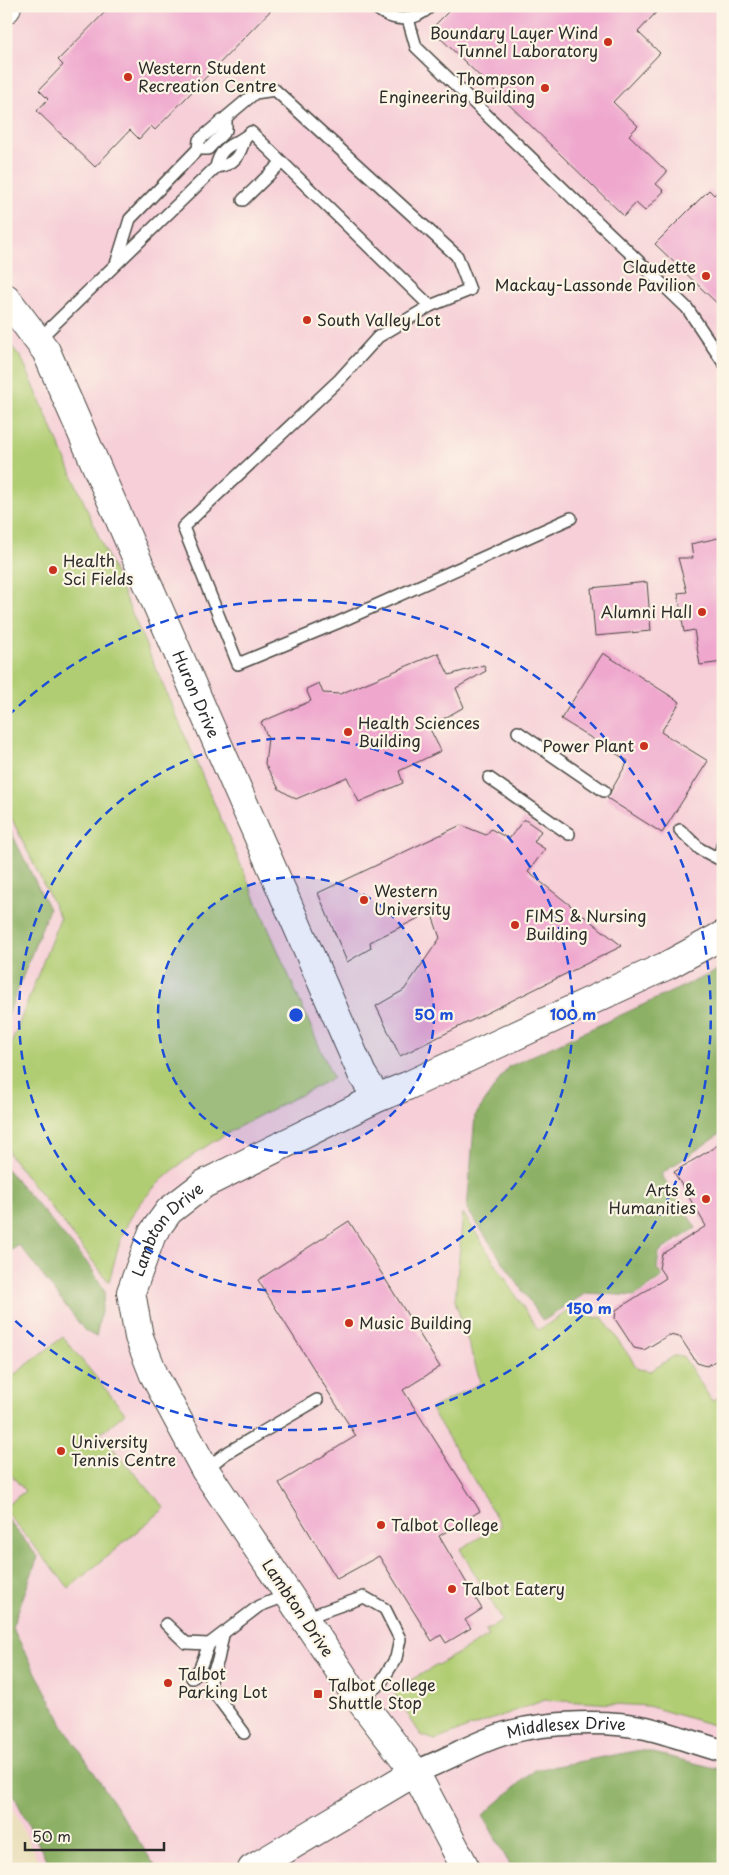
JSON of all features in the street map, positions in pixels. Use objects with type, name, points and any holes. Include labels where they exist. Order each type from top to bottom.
[{"type":"street","name":"Huron Drive","points":[[6,298],[46,351],[362,1074],[377,1098]]},
{"type":"street","name":"Lambton Drive","points":[[466,1869],[415,1772],[360,1699],[205,1470],[154,1375],[138,1338],[131,1292],[152,1234],[169,1211],[204,1184],[377,1098],[407,1086],[659,969],[723,935]]},
{"type":"street","name":"Middlesex Drive","points":[[415,1772],[442,1763],[472,1745],[510,1732],[549,1725],[582,1723],[645,1728],[723,1751]]},
{"type":"street","points":[[252,1869],[415,1772]]},
{"type":"lane","points":[[374,6],[393,19],[408,19],[422,14],[431,6]]},
{"type":"lane","points":[[408,19],[416,47],[687,308],[723,362]]},
{"type":"lane","points":[[117,261],[130,219],[198,149],[208,149],[226,130],[226,120],[255,93],[275,90],[457,256],[470,290],[430,306],[378,337],[340,378],[183,527],[238,664],[337,623],[572,518]]},
{"type":"lane","points":[[38,340],[117,261],[138,245],[216,167],[228,166],[241,152],[245,138],[251,132],[430,306]]},
{"type":"lane","points":[[243,200],[281,163]]},
{"type":"lane","points":[[518,732],[604,791]]},
{"type":"lane","points":[[489,778],[569,834]]},
{"type":"lane","points":[[680,830],[700,849],[719,859],[723,842]]},
{"type":"lane","points":[[205,1470],[225,1454],[317,1400]]},
{"type":"lane","points":[[166,1624],[186,1644],[209,1644],[259,1606],[290,1595]]},
{"type":"lane","points":[[305,1618],[364,1598],[385,1609],[400,1639],[396,1658],[380,1684],[360,1699]]},
{"type":"lane","points":[[223,1635],[218,1660],[210,1680],[210,1687],[244,1733]]},
{"type":"lane","points":[[192,1678],[200,1668],[209,1644]]},
{"type":"shaded area","name":"Western University","points":[[6,6],[723,6],[723,1869],[42,1869],[6,1794]]},
{"type":"green space","name":"Health Sci Fields","points":[[6,339],[22,359],[333,1078],[224,1136],[172,1171],[150,1192],[128,1222],[118,1247],[109,1282],[9,1154],[6,1142],[6,1057],[60,918],[6,807]]},
{"type":"green space","points":[[6,822],[49,909],[6,1020]]},
{"type":"green space","points":[[723,968],[723,1132],[661,1174],[696,1228],[659,1252],[657,1269],[663,1277],[635,1296],[586,1293],[543,1321],[467,1209],[475,1116],[508,1067]]},
{"type":"green space","points":[[6,1168],[90,1266],[105,1292],[96,1337],[85,1331],[19,1245],[6,1254]]},
{"type":"green space","points":[[463,1213],[538,1330],[582,1303],[594,1318],[602,1317],[638,1369],[651,1371],[674,1356],[683,1356],[712,1401],[723,1393],[723,1728],[648,1706],[545,1700],[435,1740],[421,1735],[395,1695],[402,1685],[489,1636],[486,1630],[503,1621],[460,1549],[501,1525],[431,1409],[481,1383],[455,1301]]},
{"type":"green space","name":"University Tennis Centre","points":[[63,1337],[125,1413],[100,1434],[165,1508],[69,1588],[6,1512],[6,1506],[25,1491],[6,1469],[6,1381]]},
{"type":"green space","points":[[6,1517],[38,1557],[12,1627],[65,1728],[157,1869],[51,1869],[6,1780]]},
{"type":"green space","points":[[641,1750],[723,1770],[723,1869],[512,1869],[483,1815],[535,1770]]},
{"type":"building","name":"Western Student Recreation Centre","points":[[111,6],[275,6],[155,130],[151,126],[139,139],[130,130],[95,167],[37,111],[48,99],[39,90],[63,65],[58,60]]},
{"type":"building","name":"Thompson Engineering Building","points":[[454,6],[662,6],[638,32],[660,53],[613,102],[638,126],[629,135],[667,172],[656,184],[664,191],[645,211],[636,203],[624,216],[431,29]]},
{"type":"building","name":"Claudette Mackay-Lassonde Pavilion","points":[[723,187],[723,309],[655,244],[709,190],[714,195]]},
{"type":"building","name":"Alumni Hall","points":[[723,537],[723,662],[700,665],[694,630],[684,632],[678,593],[687,592],[678,558],[693,558],[691,544]]},
{"type":"building","points":[[647,582],[651,631],[595,636],[591,588]]},
{"type":"building","name":"Health Sciences Building","points":[[438,653],[449,675],[484,665],[486,671],[456,688],[464,707],[429,727],[441,751],[399,771],[403,783],[359,802],[347,777],[296,799],[279,789],[265,764],[268,738],[261,722],[311,701],[306,689],[319,683],[323,693],[340,694]]},
{"type":"building","name":"Power Plant","points":[[603,653],[680,702],[661,732],[708,761],[662,833],[607,798],[628,761],[561,719]]},
{"type":"building","name":"FIMS & Nursing Building","points":[[524,819],[541,831],[534,842],[545,849],[528,872],[622,946],[400,1056],[376,1006],[404,990],[440,938],[431,912],[370,942],[371,948],[347,962],[318,893],[461,825],[486,835],[491,829],[509,839]]},
{"type":"building","points":[[723,1142],[723,1356],[707,1366],[697,1363],[680,1337],[669,1335],[644,1350],[634,1348],[615,1319],[616,1310],[666,1278],[659,1268],[662,1254],[706,1226],[674,1172]]},
{"type":"building","points":[[349,1221],[440,1367],[403,1390],[480,1511],[439,1536],[482,1609],[465,1620],[471,1628],[446,1643],[441,1635],[432,1641],[379,1556],[337,1579],[279,1483],[356,1436],[258,1280]]},
{"type":"place","name":"Boundary Layer Wind Tunnel Laboratory","points":[[608,42]]},
{"type":"place","name":"Western Student Recreation Centre","points":[[128,77]]},
{"type":"place","name":"Thompson Engineering Building","points":[[545,88]]},
{"type":"place","name":"Claudette Mackay-Lassonde Pavilion","points":[[706,276]]},
{"type":"place","name":"South Valley Lot","points":[[307,320]]},
{"type":"place","name":"Health Sci Fields","points":[[53,570]]},
{"type":"place","name":"Alumni Hall","points":[[702,612]]},
{"type":"place","name":"Health Sciences Building","points":[[348,732]]},
{"type":"place","name":"Power Plant","points":[[644,746]]},
{"type":"place","name":"Western University","points":[[364,900]]},
{"type":"place","name":"FIMS & Nursing Building","points":[[515,925]]},
{"type":"place","name":"Arts & Humanities","points":[[706,1199]]},
{"type":"place","name":"Music Building","points":[[349,1323]]},
{"type":"place","name":"University Tennis Centre","points":[[61,1451]]},
{"type":"place","name":"Talbot College","points":[[381,1525]]},
{"type":"place","name":"Talbot Eatery","points":[[452,1589]]},
{"type":"place","name":"Talbot Parking Lot","points":[[168,1683]]},
{"type":"place","name":"Talbot College Shuttle Stop","points":[[318,1694]]}]
